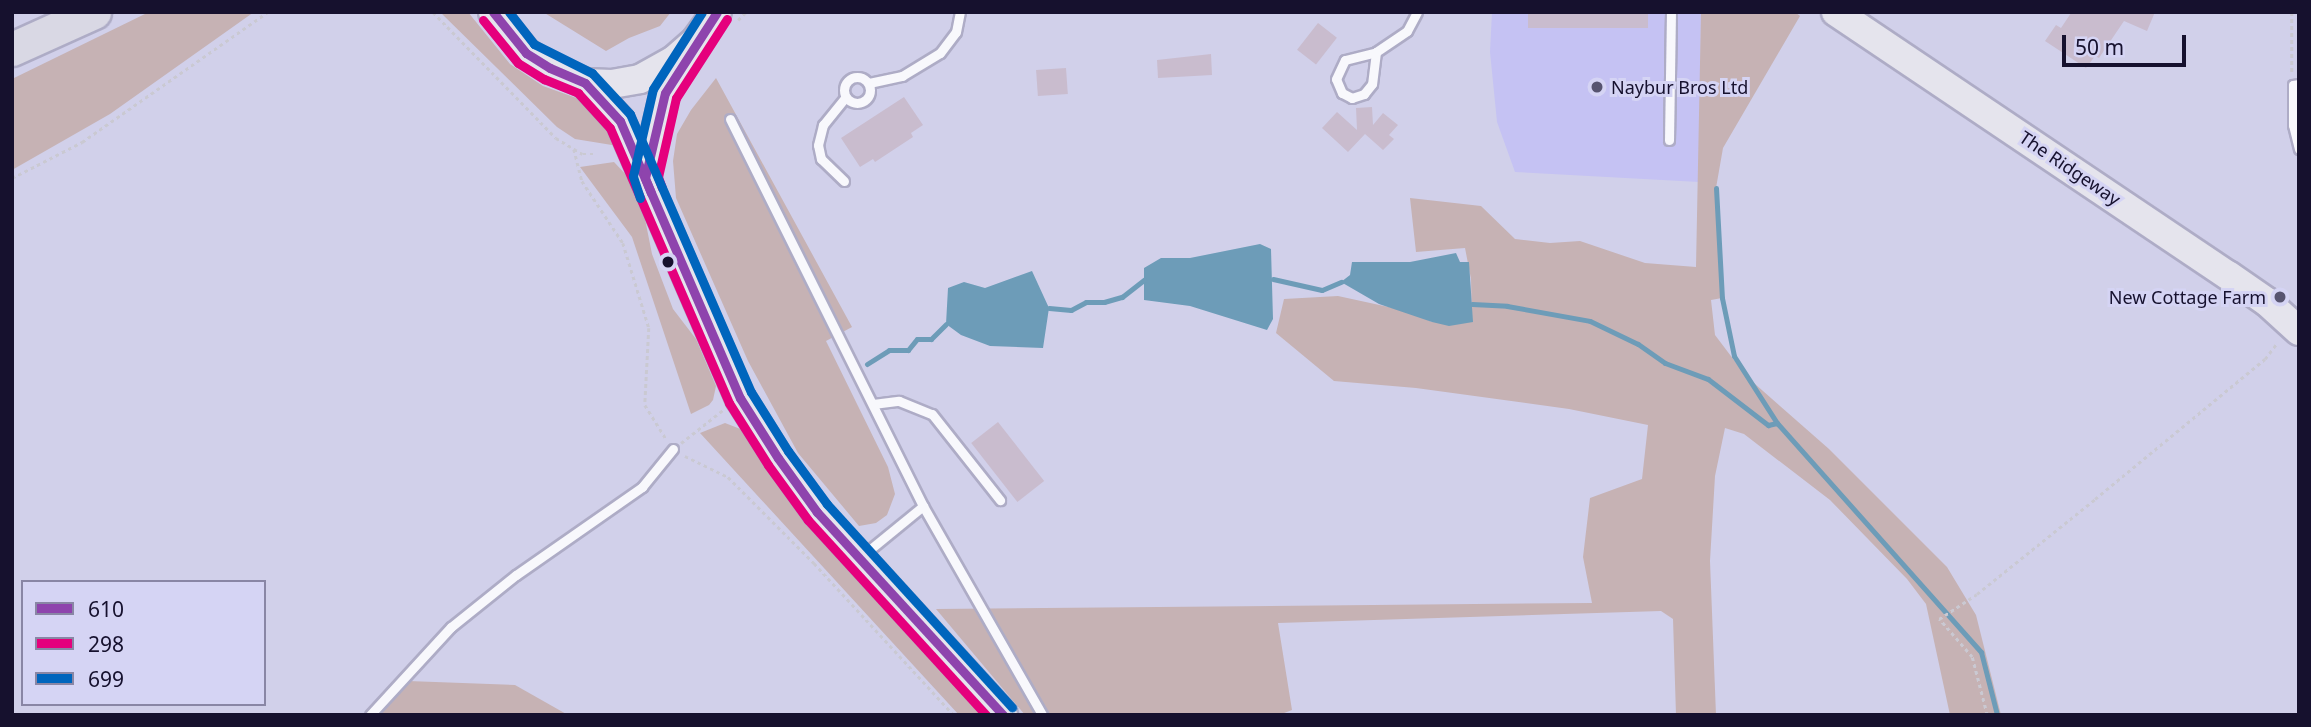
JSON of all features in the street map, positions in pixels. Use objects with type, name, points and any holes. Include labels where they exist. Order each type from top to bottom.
[{"type":"highway","points":[[12,48],[94,12]]},
{"type":"main road","points":[[492,12],[526,52],[550,68],[585,83],[612,84],[640,79],[674,60],[725,19]]},
{"type":"main road","name":"The Ridgeway","points":[[1836,12],[2297,323]]},
{"type":"main road","points":[[645,178],[665,93],[695,42]]},
{"type":"main road","points":[[585,83],[620,121],[740,398],[817,512],[1003,715]]},
{"type":"lane","points":[[844,181],[821,159],[818,145],[822,125],[846,97],[845,85],[858,76],[869,83],[902,76],[940,53],[956,32],[960,12]]},
{"type":"lane","points":[[1376,52],[1372,84],[1364,94],[1352,98],[1342,93],[1336,79],[1345,60],[1376,52],[1407,31],[1417,12]]},
{"type":"lane","points":[[1668,140],[1671,12]]},
{"type":"lane","points":[[846,97],[853,102],[865,100],[870,92],[869,83]]},
{"type":"lane","points":[[2296,85],[2293,125],[2299,149]]},
{"type":"lane","points":[[730,118],[923,506],[1042,715]]},
{"type":"lane","points":[[873,404],[899,401],[933,414],[1000,500]]},
{"type":"lane","points":[[370,715],[451,627],[516,575],[642,487],[673,449]]},
{"type":"lane","points":[[859,559],[923,506]]},
{"type":"path","points":[[12,178],[82,142],[268,12]]},
{"type":"path","points":[[433,12],[555,138],[583,154],[596,154]]},
{"type":"path","points":[[725,19],[746,12]]},
{"type":"path","points":[[2292,12],[2290,40],[2296,85]]},
{"type":"path","points":[[575,149],[582,181],[622,243],[649,328],[645,405],[673,449],[727,478],[814,563],[954,715]]},
{"type":"path","points":[[1987,715],[1972,657],[1939,619],[1978,594],[2265,359],[2297,323]]},
{"type":"path","points":[[673,449],[740,398]]},
{"type":"shaded area","points":[[149,12],[254,12],[110,114],[12,170],[12,79]]},
{"type":"shaded area","points":[[440,12],[468,12],[510,64],[543,86],[582,100],[599,114],[618,146],[575,139],[557,127]]},
{"type":"shaded area","points":[[543,12],[671,12],[660,26],[629,38],[606,51]]},
{"type":"shaded area","name":"Naybur Bros Ltd","points":[[1492,12],[1701,12],[1699,182],[1515,172],[1497,122],[1490,52]]},
{"type":"shaded area","points":[[1701,12],[1795,12],[1800,16],[1723,148],[1716,188],[1722,298],[1711,300],[1715,335],[1746,376],[1829,449],[1947,567],[1976,615],[2001,715],[1950,715],[1926,604],[1907,579],[1830,500],[1744,434],[1725,428],[1715,476],[1710,561],[1716,715],[1676,715],[1673,619],[1661,611],[1278,623],[1292,710],[1279,715],[1025,715],[936,609],[1592,603],[1583,557],[1590,498],[1642,479],[1648,425],[1569,409],[1416,388],[1334,381],[1276,333],[1284,299],[1338,296],[1407,311],[1432,322],[1472,322],[1471,279],[1465,248],[1416,252],[1410,198],[1481,206],[1515,239],[1550,243],[1580,241],[1645,263],[1696,267]]},
{"type":"shaded area","points":[[716,78],[852,327],[826,341],[888,467],[895,494],[887,515],[876,523],[859,526],[798,453],[748,361],[676,198],[673,161],[677,134],[691,110]]},
{"type":"shaded area","points":[[614,162],[629,178],[645,219],[652,254],[673,309],[696,339],[716,386],[709,405],[691,414],[632,237],[580,167]]},
{"type":"shaded area","points":[[1260,244],[1271,249],[1273,319],[1267,330],[1190,306],[1144,300],[1144,268],[1161,258],[1190,258]]},
{"type":"shaded area","points":[[1456,253],[1460,262],[1469,262],[1473,322],[1449,326],[1432,322],[1379,304],[1341,282],[1350,275],[1352,262],[1410,262]]},
{"type":"shaded area","points":[[1032,271],[1049,308],[1043,348],[990,346],[961,335],[946,324],[948,288],[964,282],[985,288]]},
{"type":"shaded area","points":[[725,423],[743,430],[786,491],[987,715],[959,715],[700,433]]},
{"type":"shaded area","points":[[408,681],[515,685],[568,715],[371,715]]},
{"type":"building","points":[[1528,12],[1648,12],[1648,28],[1528,28]]},
{"type":"building","points":[[2155,12],[2147,31],[2124,21],[2099,58],[2095,56],[2086,68],[2045,41],[2056,25],[2061,28],[2071,13]]},
{"type":"building","points":[[1318,23],[1337,38],[1316,65],[1297,50]]},
{"type":"building","points":[[1211,54],[1212,75],[1158,78],[1157,60]]},
{"type":"building","points":[[1066,68],[1068,94],[1038,96],[1036,70]]},
{"type":"building","points":[[904,97],[923,125],[911,133],[913,137],[875,162],[873,159],[860,167],[841,138]]},
{"type":"building","points":[[1372,107],[1373,125],[1383,113],[1398,125],[1389,135],[1394,139],[1383,150],[1365,134],[1348,152],[1322,128],[1337,112],[1357,130],[1356,108]]},
{"type":"building","points":[[998,422],[1044,481],[1017,502],[971,443]]},
{"type":"waterway","points":[[1716,188],[1722,298],[1734,356],[1777,423],[1981,652],[1997,715]]},
{"type":"waterway","points":[[1273,279],[1322,290],[1341,282]]},
{"type":"waterway","points":[[1049,308],[1071,310],[1086,302],[1104,302],[1122,297],[1144,280]]},
{"type":"waterway","points":[[1472,304],[1507,306],[1590,321],[1638,344],[1665,363],[1708,379],[1768,425],[1777,423]]},
{"type":"waterway","points":[[867,364],[889,350],[908,350],[917,339],[931,339],[946,324]]},
{"type":"transit line","name":"610","points":[[493,12],[526,53],[550,68],[585,83],[620,121],[740,398],[778,458],[817,512],[1003,715]]},
{"type":"transit line","name":"699","points":[[509,12],[534,44],[592,73],[630,114],[751,392],[788,451],[827,504],[1012,707]]},
{"type":"transit line","name":"699","points":[[640,198],[633,176],[653,89],[702,12]]},
{"type":"transit line","name":"610","points":[[651,193],[645,178],[665,93],[717,12]]},
{"type":"transit line","name":"298","points":[[662,188],[658,177],[676,98],[727,19]]},
{"type":"transit line","name":"298","points":[[483,20],[518,63],[544,79],[578,93],[610,128],[729,403],[768,465],[808,520],[986,715]]},
{"type":"place","name":"Naybur Bros Ltd","points":[[1597,87]]},
{"type":"place","name":"New Cottage Farm","points":[[2280,297]]}]
